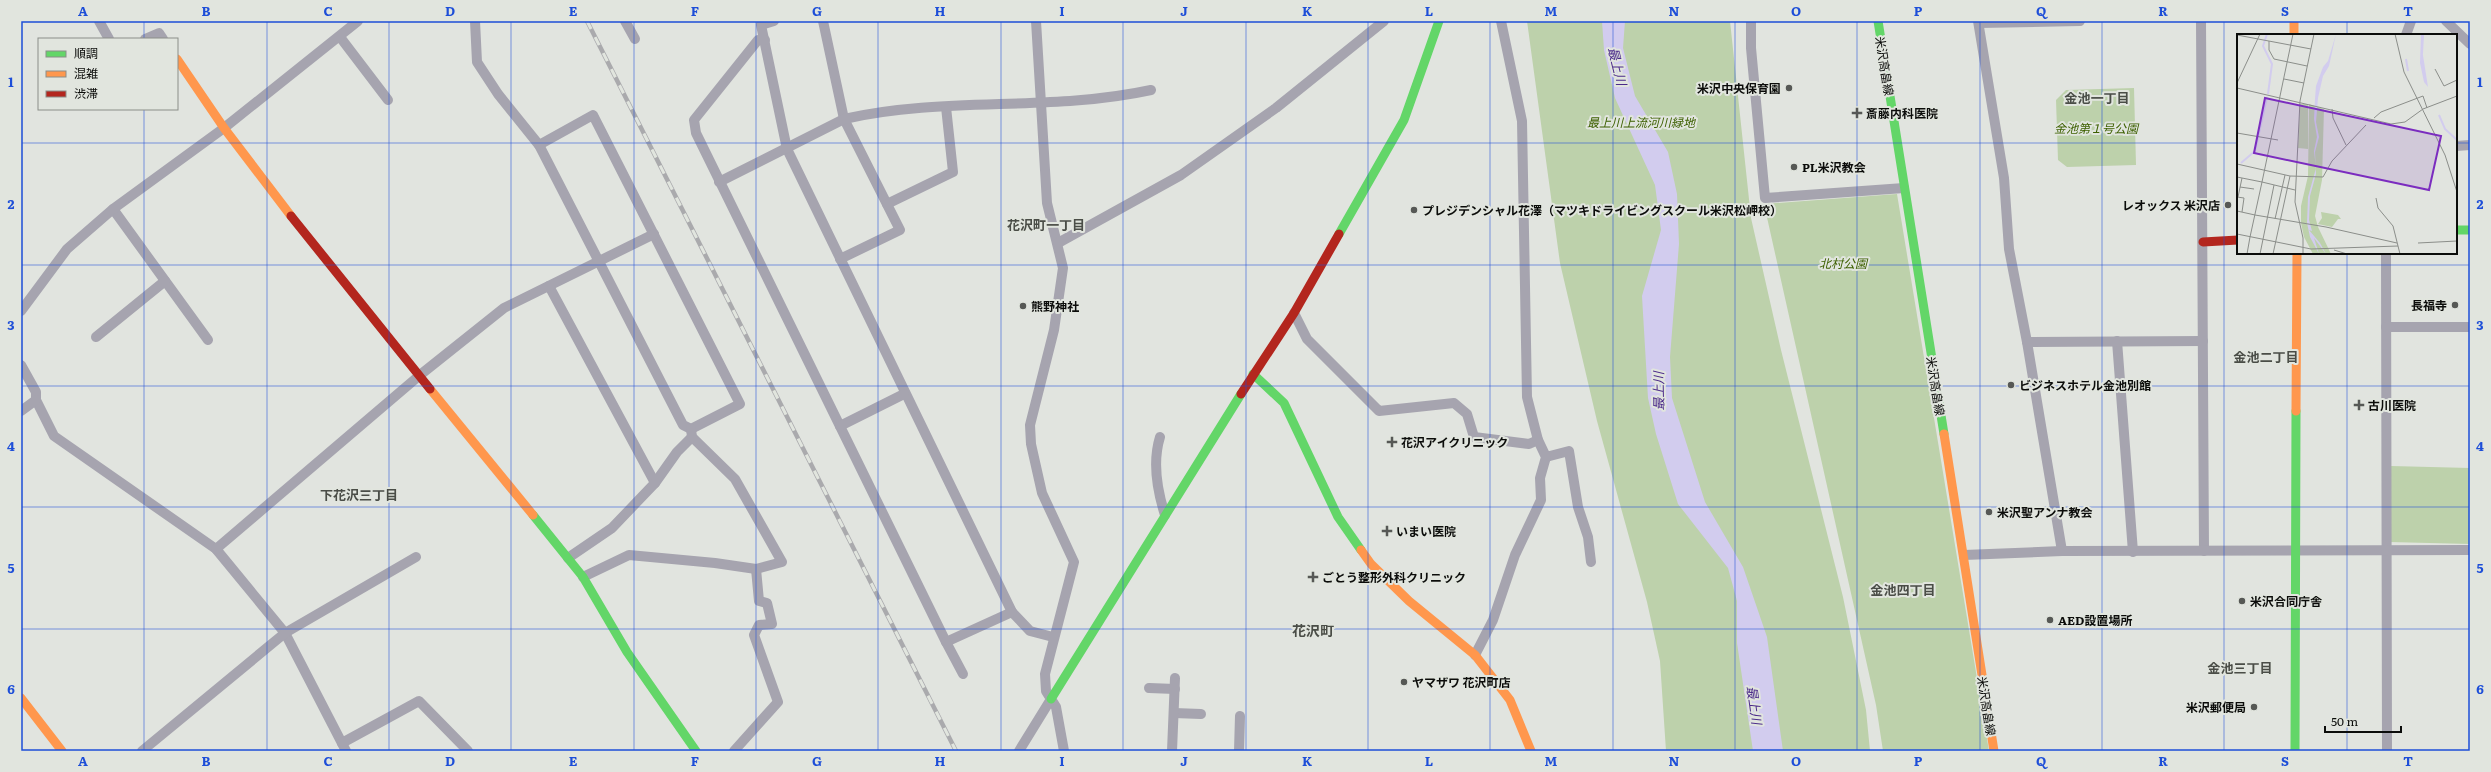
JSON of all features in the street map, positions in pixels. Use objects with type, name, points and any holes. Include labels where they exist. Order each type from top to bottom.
[{"type":"main road","points":[[1051,699],[1253,374],[1294,313],[1404,120],[1439,21]]},
{"type":"main road","name":"米沢高畠線","points":[[1878,21],[1994,751]]},
{"type":"main road","points":[[2294,21],[2294,34]]},
{"type":"main road","points":[[178,60],[224,128],[318,251],[583,577],[627,652],[696,751]]},
{"type":"main road","points":[[2457,230],[2470,230]]},
{"type":"main road","points":[[2203,242],[2237,240]]},
{"type":"main road","points":[[2295,751],[2297,254]]},
{"type":"main road","points":[[1253,374],[1284,403],[1338,518],[1371,564],[1408,601],[1475,655],[1510,700],[1531,751]]},
{"type":"main road","points":[[21,698],[62,751]]},
{"type":"street","points":[[99,21],[108,38]]},
{"type":"street","points":[[21,311],[67,249],[114,209],[224,128],[340,37],[358,21]]},
{"type":"street","points":[[475,21],[477,62],[498,94],[539,145],[600,260],[683,425],[735,479],[782,562],[756,568],[715,562],[629,555],[583,577]]},
{"type":"street","points":[[625,21],[635,39]]},
{"type":"street","points":[[774,21],[761,25],[787,149],[904,394],[1012,612],[1030,631],[1053,637]]},
{"type":"street","points":[[823,21],[844,119],[900,230],[840,259]]},
{"type":"street","points":[[1036,21],[1047,203],[1063,268],[1054,330],[1030,425],[1031,444],[1042,493],[1074,562],[1053,637],[1045,674],[1046,691],[1056,707],[1064,751]]},
{"type":"street","points":[[1058,243],[1181,175],[1276,108],[1384,21]]},
{"type":"street","points":[[1475,655],[1493,620],[1515,555],[1541,500],[1540,478],[1546,457],[1538,440],[1527,397],[1522,121],[1500,21]]},
{"type":"street","points":[[1751,21],[1751,48],[1765,198],[1904,188]]},
{"type":"street","points":[[2062,551],[2027,342],[2009,249],[2004,178],[1978,22],[2080,21]]},
{"type":"street","points":[[2201,21],[2204,551]]},
{"type":"street","points":[[2406,34],[2411,21]]},
{"type":"street","points":[[2446,21],[2470,44]]},
{"type":"street","points":[[147,38],[159,33],[162,38]]},
{"type":"street","points":[[340,37],[388,100]]},
{"type":"street","points":[[765,40],[758,40],[694,120],[696,133],[946,642],[964,674]]},
{"type":"street","points":[[719,182],[844,119],[864,114],[946,107],[1040,103],[1119,97],[1151,90]]},
{"type":"street","points":[[887,204],[953,172],[946,107]]},
{"type":"street","points":[[539,145],[593,114],[740,404],[692,433],[655,483],[612,528],[568,558]]},
{"type":"street","points":[[2457,146],[2470,145]]},
{"type":"street","points":[[114,209],[208,340]]},
{"type":"street","points":[[216,549],[420,375],[504,308],[654,234]]},
{"type":"street","points":[[2386,254],[2387,751]]},
{"type":"street","points":[[96,337],[165,281]]},
{"type":"street","points":[[549,286],[655,483]]},
{"type":"street","points":[[1294,313],[1307,339],[1379,411],[1454,403],[1467,414],[1474,437],[1530,444],[1538,440]]},
{"type":"street","points":[[2386,328],[2470,326]]},
{"type":"street","points":[[2027,342],[2203,340]]},
{"type":"street","points":[[2118,342],[2133,552]]},
{"type":"street","points":[[21,365],[36,392],[36,400],[54,436],[216,549],[285,633],[344,747],[419,701],[468,751]]},
{"type":"street","points":[[840,426],[904,394]]},
{"type":"street","points":[[21,411],[36,400]]},
{"type":"street","points":[[1160,437],[1156,451],[1158,492],[1165,516]]},
{"type":"street","points":[[1546,457],[1569,451],[1578,507],[1588,537],[1591,562]]},
{"type":"street","points":[[1964,555],[2062,551],[2295,552],[2386,549],[2470,550]]},
{"type":"street","points":[[142,751],[285,633],[416,557]]},
{"type":"street","points":[[734,751],[778,702],[754,635],[759,625],[772,624],[766,603],[759,601],[756,568]]},
{"type":"street","points":[[946,642],[1012,612]]},
{"type":"street","points":[[1172,751],[1175,678]]},
{"type":"street","points":[[1149,688],[1175,689]]},
{"type":"street","points":[[1019,751],[1051,699]]},
{"type":"street","points":[[1174,713],[1201,714]]},
{"type":"street","points":[[1238,751],[1240,716]]},
{"type":"green space","name":"最上川上流河川緑地","points":[[1527,21],[1730,21],[1751,218],[1781,350],[1843,597],[1866,710],[1870,751],[1666,751],[1660,661],[1647,602],[1597,421],[1560,263]]},
{"type":"green space","name":"金池第１号公園","points":[[2134,88],[2136,165],[2067,167],[2058,160],[2056,100],[2066,90]]},
{"type":"green space","name":"北村公園","points":[[1897,194],[1989,751],[1883,751],[1876,705],[1764,204]]},
{"type":"green space","points":[[2391,466],[2470,468],[2470,544],[2389,542]]},
{"type":"water","name":"最上川","points":[[1602,21],[1625,21],[1623,48],[1635,96],[1668,152],[1677,194],[1679,244],[1670,357],[1672,398],[1705,502],[1743,567],[1767,637],[1783,751],[1753,751],[1737,643],[1737,601],[1728,568],[1678,504],[1656,434],[1648,398],[1642,296],[1661,230],[1655,185],[1615,98],[1604,50]]},
{"type":"railway","points":[[587,21],[956,751]]},
{"type":"traffic: fast","points":[[1339,234],[1404,120],[1439,21]]},
{"type":"traffic: fast","points":[[1878,21],[1944,434]]},
{"type":"traffic: fast","points":[[2457,230],[2470,230]]},
{"type":"traffic: fast","points":[[1253,374],[1284,403],[1338,517],[1361,550]]},
{"type":"traffic: fast","points":[[1051,699],[1241,394]]},
{"type":"traffic: fast","points":[[2295,751],[2296,411]]},
{"type":"traffic: fast","points":[[533,515],[583,577],[627,652],[696,751]]},
{"type":"traffic: slow","points":[[2294,21],[2294,34]]},
{"type":"traffic: slow","points":[[178,60],[224,128],[291,216]]},
{"type":"traffic: slow","points":[[2296,411],[2297,254]]},
{"type":"traffic: slow","points":[[430,389],[533,515]]},
{"type":"traffic: slow","points":[[1944,434],[1994,751]]},
{"type":"traffic: slow","points":[[1361,550],[1371,564],[1409,601],[1475,655],[1510,700],[1531,751]]},
{"type":"traffic: slow","points":[[21,698],[62,751]]},
{"type":"traffic: jam","points":[[291,216],[430,389]]},
{"type":"traffic: jam","points":[[1241,394],[1294,313],[1339,234]]},
{"type":"traffic: jam","points":[[2203,242],[2237,240]]},
{"type":"place","name":"米沢中央保育園","points":[[1789,88]]},
{"type":"place","name":"斎藤内科医院","points":[[1857,113]]},
{"type":"place","name":"PL米沢教会","points":[[1794,167]]},
{"type":"place","name":"レオックス 米沢店","points":[[2228,205]]},
{"type":"place","name":"プレジデンシャル花澤（マツキドライビングスクール米沢松岬校）","points":[[1414,210]]},
{"type":"place","name":"長福寺","points":[[2455,305]]},
{"type":"place","name":"熊野神社","points":[[1023,306]]},
{"type":"place","name":"ビジネスホテル金池別館","points":[[2011,385]]},
{"type":"place","name":"古川医院","points":[[2359,405]]},
{"type":"place","name":"花沢アイクリニック","points":[[1392,442]]},
{"type":"place","name":"米沢聖アンナ教会","points":[[1989,512]]},
{"type":"place","name":"いまい医院","points":[[1387,531]]},
{"type":"place","name":"ごとう整形外科クリニック","points":[[1313,577]]},
{"type":"place","name":"米沢合同庁舎","points":[[2242,601]]},
{"type":"place","name":"AED設置場所","points":[[2050,620]]},
{"type":"place","name":"ヤマザワ 花沢町店","points":[[1404,682]]},
{"type":"place","name":"米沢郵便局","points":[[2254,707]]},
{"type":"district","name":"金池一丁目","points":[[2097,97]]},
{"type":"district","name":"花沢町一丁目","points":[[1046,224]]},
{"type":"district","name":"金池二丁目","points":[[2266,356]]},
{"type":"district","name":"下花沢三丁目","points":[[359,494]]},
{"type":"district","name":"金池四丁目","points":[[1903,589]]},
{"type":"district","name":"花沢町","points":[[1313,630]]},
{"type":"district","name":"金池三丁目","points":[[2240,667]]}]
